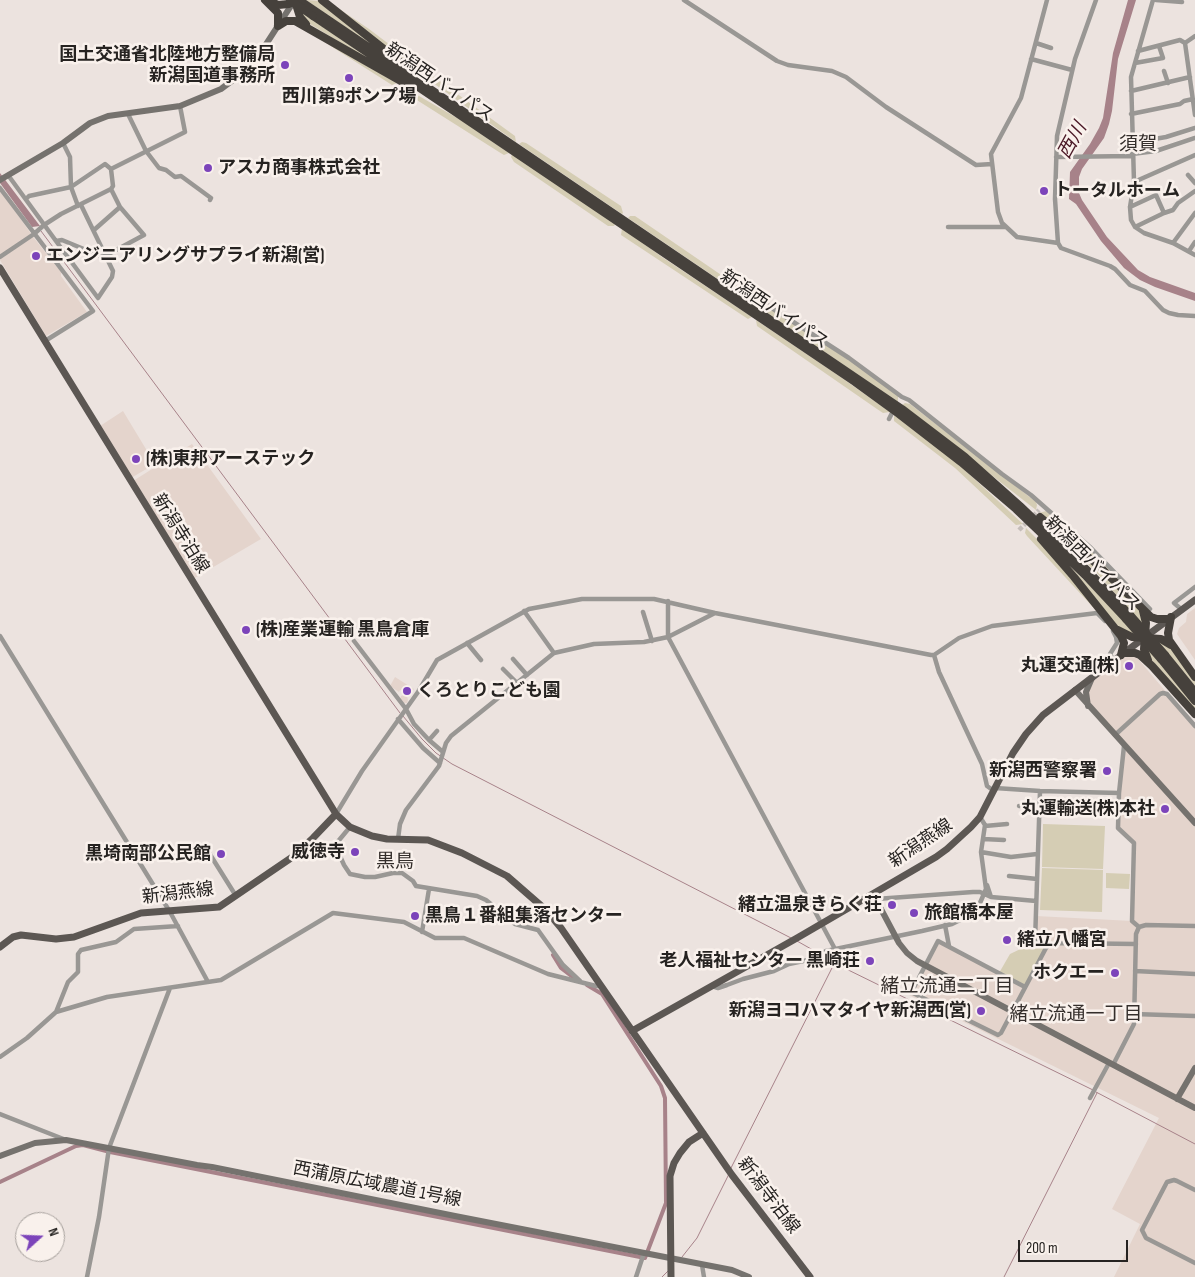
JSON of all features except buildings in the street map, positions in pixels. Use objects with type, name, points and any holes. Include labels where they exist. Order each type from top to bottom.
[{"type":"highway","points":[[267,0],[278,5],[288,4],[296,0],[298,12],[303,21],[322,36]]},
{"type":"highway","points":[[267,0],[278,13],[278,26]]},
{"type":"highway","name":"新潟西バイパス","points":[[290,0],[314,13]]},
{"type":"highway","name":"新潟西バイパス","points":[[296,0],[855,382],[991,484],[1128,617],[1195,692]]},
{"type":"highway","points":[[323,0],[457,110]]},
{"type":"highway","points":[[278,26],[286,21],[295,20],[457,110]]},
{"type":"highway","points":[[991,484],[1020,500],[1099,566],[1147,610],[1154,619],[1170,618],[1168,633],[1173,646],[1195,677]]},
{"type":"highway","points":[[991,484],[1061,560],[1116,629],[1124,641],[1122,654],[1138,654],[1152,666],[1195,714]]},
{"type":"highway","points":[[1147,610],[1145,652],[1152,666]]},
{"type":"highway","points":[[1116,629],[1129,636],[1161,639],[1173,646]]},
{"type":"highway","name":"新潟西バイパス","points":[[1163,657],[1195,700]]},
{"type":"main road","name":"新潟寺泊線","points":[[0,268],[336,814],[350,827],[379,838],[428,840],[445,846],[507,876],[554,918],[732,1175],[810,1277]]},
{"type":"main road","name":"新潟燕線","points":[[632,1031],[874,896],[936,857],[956,842],[980,817],[1013,753],[1026,734],[1051,708],[1195,600]]},
{"type":"main road","name":"新潟燕線","points":[[0,947],[13,937],[21,935],[56,939],[74,937],[141,913],[219,907],[291,858],[308,844],[336,814]]},
{"type":"main road","points":[[669,1274],[674,1259],[670,1176],[674,1163],[680,1153],[689,1142],[703,1133]]},
{"type":"street","points":[[63,142],[70,157],[71,187],[113,271],[112,277],[98,298],[26,199],[5,177],[63,142],[90,123],[108,116],[180,106],[221,89],[241,74],[261,52],[296,0]]},
{"type":"street","points":[[684,0],[776,61],[788,65],[832,71],[846,77],[886,107],[976,165],[992,164]]},
{"type":"street","points":[[1047,0],[1021,98],[991,154],[998,212],[1005,227],[1017,237],[1058,243]]},
{"type":"street","points":[[1096,0],[1072,70],[1057,136],[1055,223],[1058,243],[1060,248],[1115,269],[1125,281],[1145,292],[1169,313],[1195,316]]},
{"type":"street","points":[[1182,2],[1155,0],[1131,77],[1134,182],[1130,207],[1131,220],[1135,227],[1144,233],[1173,242],[1195,255]]},
{"type":"street","points":[[1185,43],[1195,36]]},
{"type":"street","points":[[1138,51],[1180,40],[1185,43],[1192,78],[1195,115]]},
{"type":"street","points":[[1036,43],[1051,48]]},
{"type":"street","points":[[1135,63],[1163,58],[1159,46]]},
{"type":"street","points":[[1032,59],[1072,70]]},
{"type":"street","points":[[1164,72],[1168,83]]},
{"type":"street","points":[[1131,91],[1192,78]]},
{"type":"street","points":[[1131,114],[1193,100]]},
{"type":"street","points":[[111,169],[185,132],[180,106]]},
{"type":"street","points":[[128,114],[146,151],[159,168],[166,170],[174,177],[182,176],[212,198],[210,200]]},
{"type":"street","points":[[1132,143],[1195,128]]},
{"type":"street","points":[[1056,157],[1093,158],[1132,155],[1156,151],[1195,138]]},
{"type":"street","points":[[1134,182],[1195,155]]},
{"type":"street","points":[[26,199],[29,196],[71,187],[105,164],[111,169],[113,186],[111,189],[120,207],[144,235],[103,257],[62,240],[56,241]]},
{"type":"street","points":[[1188,175],[1195,183]]},
{"type":"street","points":[[0,188],[93,311],[45,341]]},
{"type":"street","points":[[0,257],[61,214],[111,189]]},
{"type":"street","points":[[1135,227],[1173,210],[1178,203],[1195,191]]},
{"type":"street","points":[[1130,207],[1156,195],[1164,213]]},
{"type":"street","points":[[94,230],[120,207]]},
{"type":"street","points":[[1173,242],[1195,213]]},
{"type":"street","points":[[948,227],[1005,227]]},
{"type":"street","points":[[1189,251],[1195,242]]},
{"type":"street","points":[[764,303],[849,358],[900,399],[909,400],[1042,504],[1091,548],[1147,610]]},
{"type":"street","points":[[889,419],[892,413]]},
{"type":"street","points":[[1038,510],[1042,504]]},
{"type":"street","points":[[1181,609],[1174,603],[1195,587]]},
{"type":"street","points":[[336,814],[362,771],[405,710],[436,660],[524,611],[582,598],[641,598],[668,601],[909,652],[934,655],[959,638],[992,626],[1097,613],[1115,633],[1117,643],[1110,654],[1114,660]]},
{"type":"street","points":[[668,601],[668,638],[835,949]]},
{"type":"street","points":[[524,611],[554,653]]},
{"type":"street","points":[[643,612],[652,641]]},
{"type":"street","points":[[398,840],[400,824],[406,810],[436,772],[442,753],[451,736],[554,653],[594,644],[652,641],[668,638],[715,612]]},
{"type":"street","points":[[0,636],[170,912],[208,982]]},
{"type":"street","points":[[354,641],[414,724],[442,753]]},
{"type":"street","points":[[572,641],[575,648]]},
{"type":"street","points":[[467,643],[481,660]]},
{"type":"street","points":[[934,655],[939,672],[982,764],[987,786],[995,789],[1119,793]]},
{"type":"street","points":[[513,659],[526,675]]},
{"type":"street","points":[[503,669],[517,683]]},
{"type":"street","points":[[1088,706],[1086,692],[1093,677]]},
{"type":"street","points":[[1074,690],[1195,823]]},
{"type":"street","points":[[1115,735],[1160,694],[1164,693],[1169,696],[1195,726]]},
{"type":"street","points":[[399,718],[423,748],[440,762]]},
{"type":"street","points":[[429,740],[437,731]]},
{"type":"street","points":[[1124,746],[1119,793],[1118,828],[1134,843],[1132,921],[1139,927]]},
{"type":"street","points":[[1040,791],[1035,942],[1046,942],[1049,946]]},
{"type":"street","points":[[1019,806],[1040,807]]},
{"type":"street","points":[[980,817],[985,826],[981,852],[986,882],[991,897]]},
{"type":"street","points":[[985,826],[1007,824]]},
{"type":"street","points":[[350,827],[335,845],[350,874],[375,877],[402,873],[413,881],[416,886],[477,896],[486,900],[515,924],[538,930],[563,965],[581,982]]},
{"type":"street","points":[[983,839],[1004,840]]},
{"type":"street","points":[[206,848],[236,896]]},
{"type":"street","points":[[981,852],[1011,857],[1038,854]]},
{"type":"street","points":[[1009,876],[1037,879]]},
{"type":"street","points":[[712,986],[718,988],[774,971],[789,964],[818,957],[824,952],[835,949],[945,925],[962,919],[980,903],[985,894],[986,882]]},
{"type":"street","points":[[422,932],[429,889]]},
{"type":"street","points":[[1036,901],[991,897],[973,892],[874,896],[895,936],[907,953],[925,966],[1195,1108]]},
{"type":"street","points":[[0,1057],[56,1012],[107,997],[221,980],[333,913],[404,922],[435,938],[464,938],[545,973],[600,986]]},
{"type":"street","points":[[945,925],[949,946]]},
{"type":"street","points":[[1139,927],[1146,925],[1195,926]]},
{"type":"street","points":[[56,1012],[68,982],[78,972],[78,954],[81,950],[116,942],[134,929],[178,926]]},
{"type":"street","points":[[1090,1097],[1131,1031],[1134,1014],[1136,944],[1139,927]]},
{"type":"street","points":[[1025,987],[938,941],[912,989],[913,993],[996,1034],[1001,1033],[1046,948],[1049,946],[1056,943],[1136,944]]},
{"type":"street","points":[[1135,972],[1195,974]]},
{"type":"street","points":[[87,1277],[99,1217],[109,1148],[170,988]]},
{"type":"street","points":[[1134,1014],[1195,1016]]},
{"type":"street","points":[[1177,1099],[1195,1068]]},
{"type":"street","points":[[0,1114],[66,1140]]},
{"type":"street","name":"西蒲原広域農道 1号線","points":[[0,1156],[35,1142],[66,1140],[732,1270],[749,1277]]},
{"type":"street","points":[[1195,1190],[1174,1180],[1166,1182],[1142,1230],[1146,1238],[1195,1263]]},
{"type":"street","points":[[636,1277],[644,1254]]},
{"type":"street","points":[[702,1265],[704,1277]]},
{"type":"shaded area","points":[[306,0],[320,1],[395,60],[370,44]]},
{"type":"shaded area","points":[[326,0],[410,60],[409,66]]},
{"type":"shaded area","points":[[1128,0],[1136,0],[1118,59],[1109,124],[1104,138],[1082,169],[1079,177],[1079,193],[1107,237],[1138,270],[1150,277],[1195,293],[1195,301],[1155,287],[1140,280],[1124,268],[1101,241],[1076,204],[1069,199],[1070,172],[1090,144],[1103,118],[1113,53]]},
{"type":"shaded area","points":[[298,10],[392,74],[305,21]]},
{"type":"shaded area","points":[[318,38],[397,83],[392,85]]},
{"type":"shaded area","points":[[419,66],[515,136],[516,142],[412,68]]},
{"type":"shaded area","points":[[400,85],[464,122],[509,153],[504,155],[499,152],[401,90]]},
{"type":"shaded area","points":[[522,142],[621,206],[623,213],[519,144]]},
{"type":"shaded area","points":[[512,154],[615,224],[614,226],[608,226],[514,162],[511,157]]},
{"type":"shaded area","points":[[0,173],[40,226],[32,227],[0,183]]},
{"type":"shaded area","points":[[0,190],[61,272],[61,276],[87,312],[46,336],[0,260]]},
{"type":"shaded area","points":[[635,216],[752,296],[759,301],[759,307],[628,218]]},
{"type":"shaded area","points":[[622,228],[752,317],[748,319],[621,235]]},
{"type":"shaded area","points":[[769,308],[864,370],[898,395],[898,402],[763,310]]},
{"type":"shaded area","points":[[756,320],[890,412],[883,413],[877,409],[757,326]]},
{"type":"shaded area","points":[[905,403],[910,404],[1036,502],[1036,510],[902,405]]},
{"type":"shaded area","points":[[123,411],[155,464],[131,478],[100,426]]},
{"type":"shaded area","points":[[894,415],[955,461],[1023,524],[1016,525],[955,468],[894,421]]},
{"type":"shaded area","points":[[192,444],[261,539],[193,579],[133,481]]},
{"type":"shaded area","points":[[1046,511],[1084,544],[1140,601],[1039,513]]},
{"type":"shaded area","points":[[1046,525],[1112,580],[1142,613],[1144,626],[1095,571]]},
{"type":"shaded area","points":[[1026,528],[1053,555],[1116,632],[1027,536],[1025,533]]},
{"type":"shaded area","points":[[1048,544],[1136,635],[1122,631],[1115,624]]},
{"type":"shaded area","points":[[1195,608],[1195,660],[1177,634],[1179,628],[1186,622],[1187,614]]},
{"type":"shaded area","points":[[1155,639],[1167,643],[1195,680],[1195,686]]},
{"type":"shaded area","points":[[1147,647],[1195,706],[1195,711],[1149,657]]},
{"type":"shaded area","points":[[1133,653],[1195,726],[1195,1277],[1114,1277],[1140,1224],[1112,1209],[1159,1118],[909,995],[938,941],[1025,987],[1035,942],[1036,916],[1132,921],[1134,843],[1118,828],[1124,746],[1088,706],[1087,683],[1114,661]]},
{"type":"shaded area","name":"くろとりこども園","points":[[395,677],[414,689],[411,693],[406,693],[407,703],[400,699],[404,692],[400,690],[399,692],[390,686]]},
{"type":"shaded area","points":[[1043,824],[1105,826],[1103,869],[1042,867]]},
{"type":"shaded area","points":[[1042,868],[1103,870],[1102,912],[1040,910]]},
{"type":"shaded area","points":[[1106,873],[1130,874],[1129,889],[1106,888]]},
{"type":"shaded area","points":[[1035,942],[1046,942],[1049,945],[1025,987],[999,973],[1010,954]]},
{"type":"waterway","points":[[41,231],[400,713]]},
{"type":"waterway","points":[[403,716],[436,753],[452,764],[791,938]]},
{"type":"waterway","points":[[797,941],[820,954]]},
{"type":"waterway","points":[[553,955],[561,968],[574,978]]},
{"type":"waterway","points":[[823,956],[1093,1090]]},
{"type":"waterway","points":[[731,1168],[834,964]]},
{"type":"waterway","points":[[0,1182],[76,1146],[83,1145],[110,1152],[645,1258],[666,1203],[665,1098],[661,1086],[602,994],[587,985]]},
{"type":"waterway","points":[[1096,1092],[1195,1144]]},
{"type":"waterway","points":[[1004,1277],[1097,1093]]},
{"type":"waterway","points":[[682,1257],[697,1238],[729,1174]]},
{"type":"waterway","points":[[662,1277],[668,1271]]},
{"type":"tunnel","points":[[1019,530],[1039,510]]},
{"type":"place","name":"国土交通省北陸地方整備局 新潟国道事務所","points":[[285,65]]},
{"type":"place","name":"西川第9ポンプ場","points":[[349,78]]},
{"type":"place","name":"アスカ商事株式会社","points":[[208,168]]},
{"type":"place","name":"トータルホーム","points":[[1044,191]]},
{"type":"place","name":"エンジニアリングサプライ新潟(営)","points":[[36,256]]},
{"type":"place","name":"(株)東邦アーステック","points":[[136,459]]},
{"type":"place","name":"(株)産業運輸 黒鳥倉庫","points":[[246,630]]},
{"type":"place","name":"丸運交通(株)","points":[[1129,666]]},
{"type":"place","name":"くろとりこども園","points":[[407,691]]},
{"type":"place","name":"新潟西警察署","points":[[1107,771]]},
{"type":"place","name":"丸運輸送(株)本社","points":[[1165,809]]},
{"type":"place","name":"威徳寺","points":[[355,852]]},
{"type":"place","name":"黒埼南部公民館","points":[[221,854]]},
{"type":"place","name":"緒立温泉きらく荘","points":[[892,905]]},
{"type":"place","name":"旅館橋本屋","points":[[914,913]]},
{"type":"place","name":"黒鳥１番組集落センター","points":[[415,916]]},
{"type":"place","name":"緒立八幡宮","points":[[1007,940]]},
{"type":"place","name":"老人福祉センター 黒崎荘","points":[[870,961]]},
{"type":"place","name":"ホクエー","points":[[1115,973]]},
{"type":"place","name":"新潟ヨコハマタイヤ新潟西(営)","points":[[981,1011]]},
{"type":"district","name":"須賀","points":[[1138,145]]},
{"type":"district","name":"黒鳥","points":[[395,862]]},
{"type":"district","name":"緒立流通二丁目","points":[[947,987]]},
{"type":"district","name":"緒立流通一丁目","points":[[1076,1015]]},
{"type":"water label","name":"西川","points":[[1073,141]]}]
